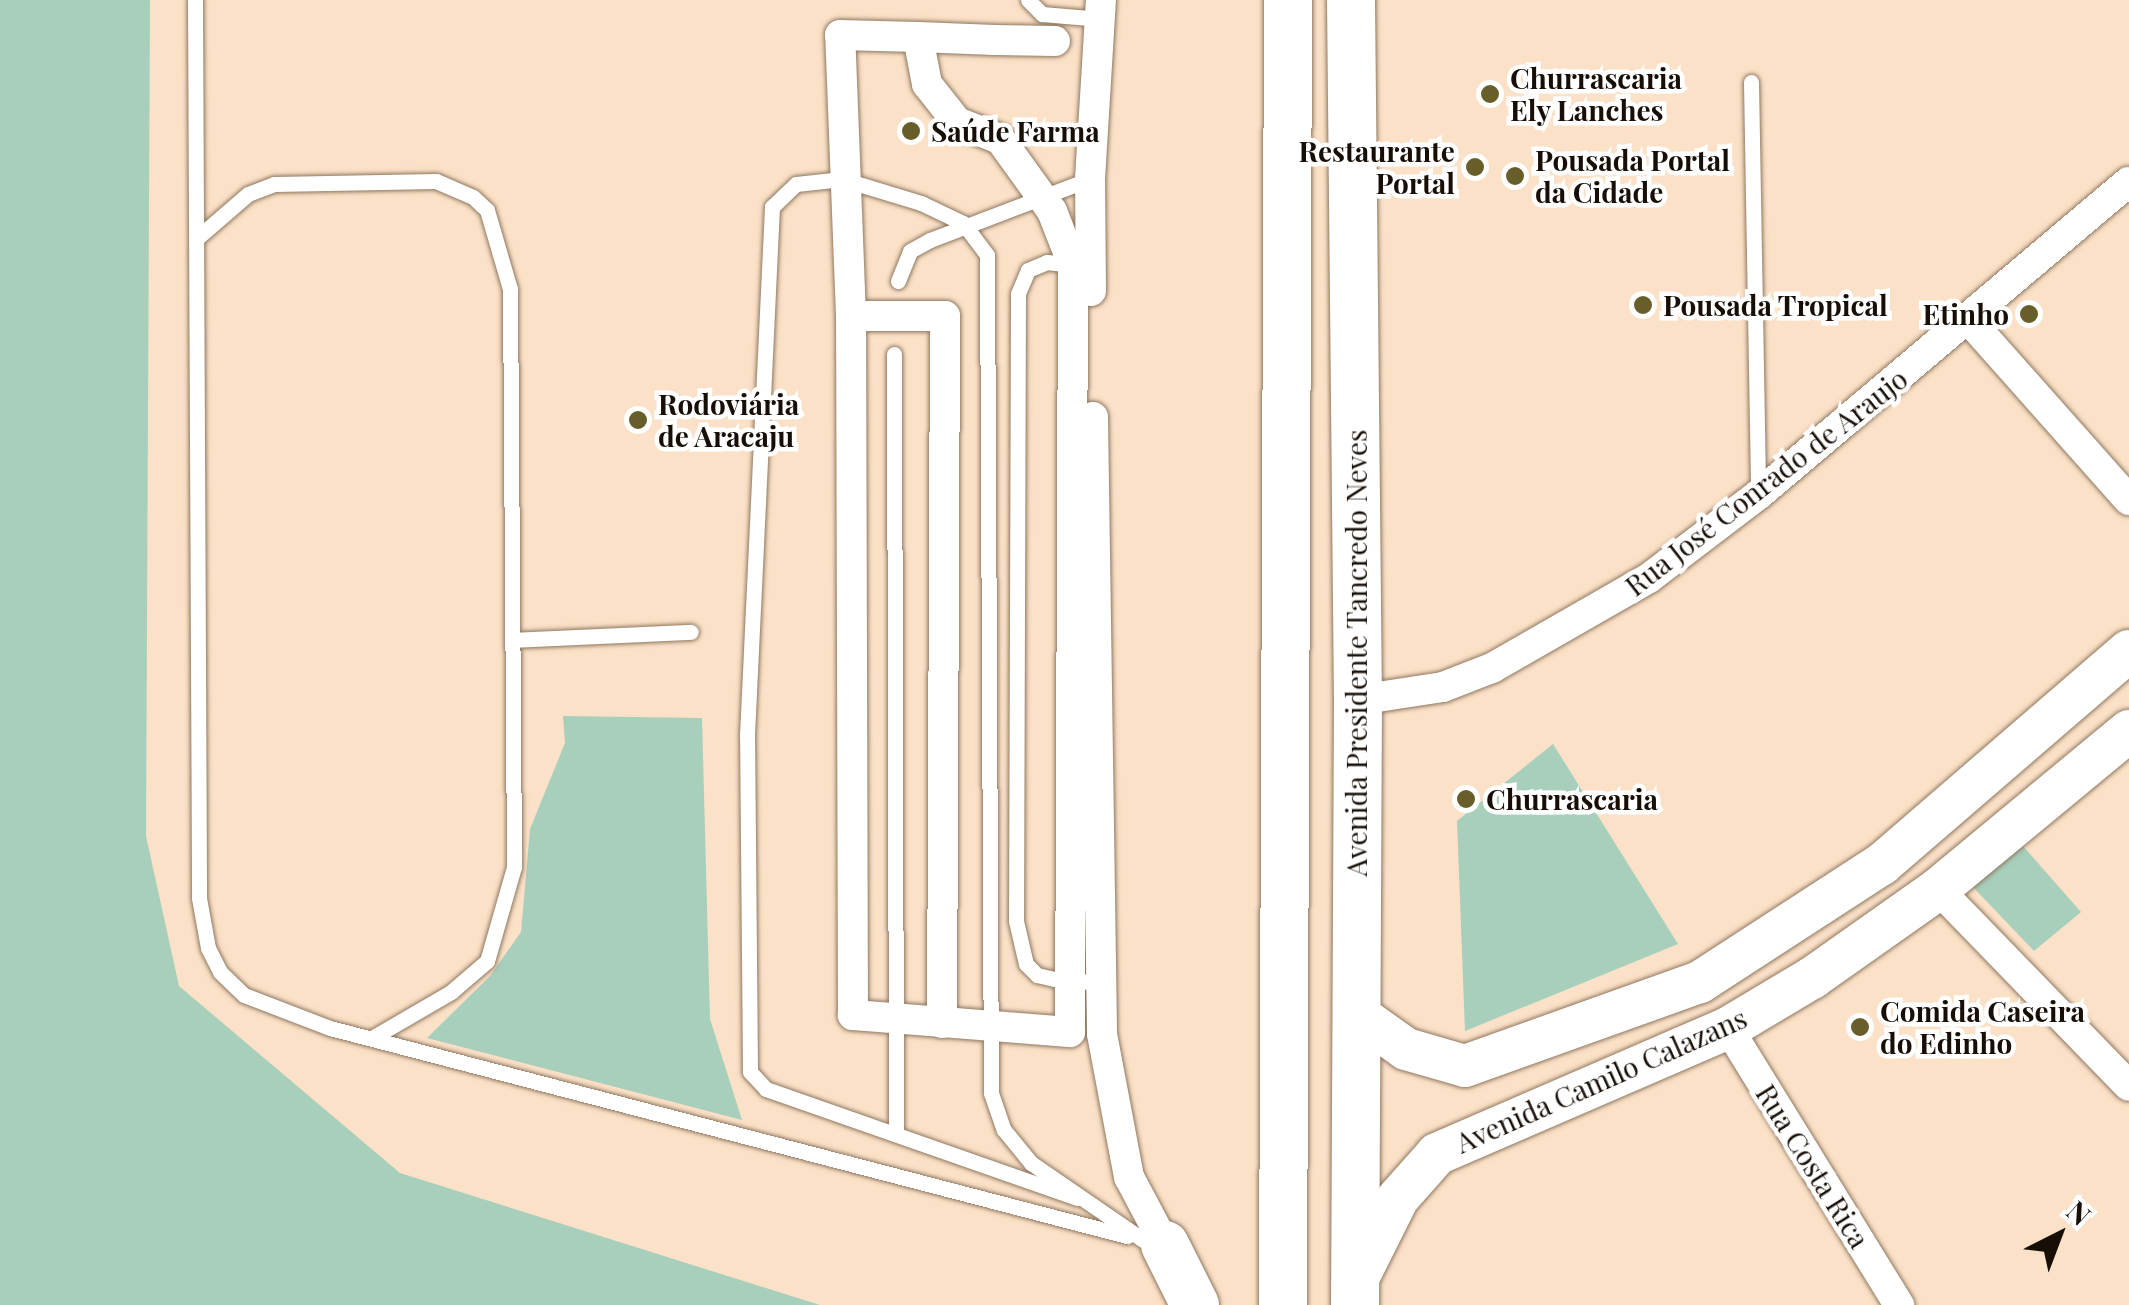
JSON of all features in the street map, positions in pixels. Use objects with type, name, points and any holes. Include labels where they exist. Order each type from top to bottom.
[{"type":"main road","points":[[1283,1305],[1288,0]]},
{"type":"main road","name":"Avenida Presidente Tancredo Neves","points":[[1351,0],[1358,700],[1355,1295]]},
{"type":"main road","points":[[1154,1242],[1195,1305]]},
{"type":"street","points":[[1101,9],[1082,268],[1086,981],[1105,1051],[1129,1177],[1154,1242]]},
{"type":"street","points":[[1055,41],[840,36],[842,179],[851,316],[854,1015],[1070,1032],[1086,981]]},
{"type":"street","points":[[918,38],[926,84],[957,122],[1000,139],[1082,268]]},
{"type":"street","name":"Rua José Conrado de Araujo","points":[[1358,700],[1443,687],[1556,636],[1650,578],[1758,496],[2129,182]]},
{"type":"street","points":[[851,316],[945,316],[942,1023]]},
{"type":"street","points":[[1969,320],[2129,500]]},
{"type":"street","name":"Avenida Camilo Calazans","points":[[1357,1014],[1406,1050],[1466,1066],[1700,982],[1882,864],[2129,651]]},
{"type":"street","name":"Avenida Camilo Calazans","points":[[1355,1295],[1398,1198],[1438,1154],[1728,1028],[1812,978],[1938,889],[2129,730]]},
{"type":"street","points":[[1938,889],[2129,1086]]},
{"type":"street","name":"Rua Costa Rica","points":[[1728,1028],[1899,1305]]},
{"type":"lane","points":[[195,0],[199,898],[208,948],[220,972],[244,996],[372,1038],[1154,1242]]},
{"type":"lane","points":[[1028,0],[1042,14],[1101,9]]},
{"type":"lane","points":[[1751,82],[1758,496]]},
{"type":"lane","points":[[1077,1198],[766,1089],[750,1072],[748,734],[772,207],[796,184],[842,179],[964,222],[987,255],[991,1093],[1004,1130],[1031,1163],[1077,1198],[1154,1242]]},
{"type":"lane","points":[[898,281],[910,251],[964,222],[1042,200],[1090,179]]},
{"type":"lane","points":[[198,238],[248,194],[274,184],[436,181],[473,196],[487,210],[510,289],[514,867],[496,946],[451,992],[372,1038]]},
{"type":"lane","points":[[1082,268],[1047,262],[1028,270],[1016,309],[1016,921],[1026,964],[1047,981],[1086,981]]},
{"type":"lane","points":[[894,354],[900,1019],[896,1132]]},
{"type":"lane","points":[[512,640],[690,632]]},
{"type":"green space","points":[[0,0],[150,0],[146,836],[179,986],[400,1173],[820,1305],[0,1305]]},
{"type":"green space","points":[[563,716],[702,718],[710,1019],[742,1120],[427,1038],[490,976],[521,932],[530,829],[565,743]]},
{"type":"green space","points":[[1553,744],[1678,944],[1465,1031],[1457,821]]},
{"type":"green space","points":[[2023,846],[2081,912],[2034,951],[1972,886]]},
{"type":"place","name":"Churrascaria Ely Lanches","points":[[1490,94]]},
{"type":"place","name":"Saúde Farma","points":[[911,131]]},
{"type":"place","name":"Restaurante Portal","points":[[1475,167]]},
{"type":"place","name":"Pousada Portal da Cidade","points":[[1515,176]]},
{"type":"place","name":"Pousada Tropical","points":[[1643,305]]},
{"type":"place","name":"Etinho","points":[[2029,314]]},
{"type":"place","name":"Rodoviária de Aracaju","points":[[638,420]]},
{"type":"place","name":"Churrascaria","points":[[1466,799]]},
{"type":"place","name":"Comida Caseira do Edinho","points":[[1860,1027]]}]
